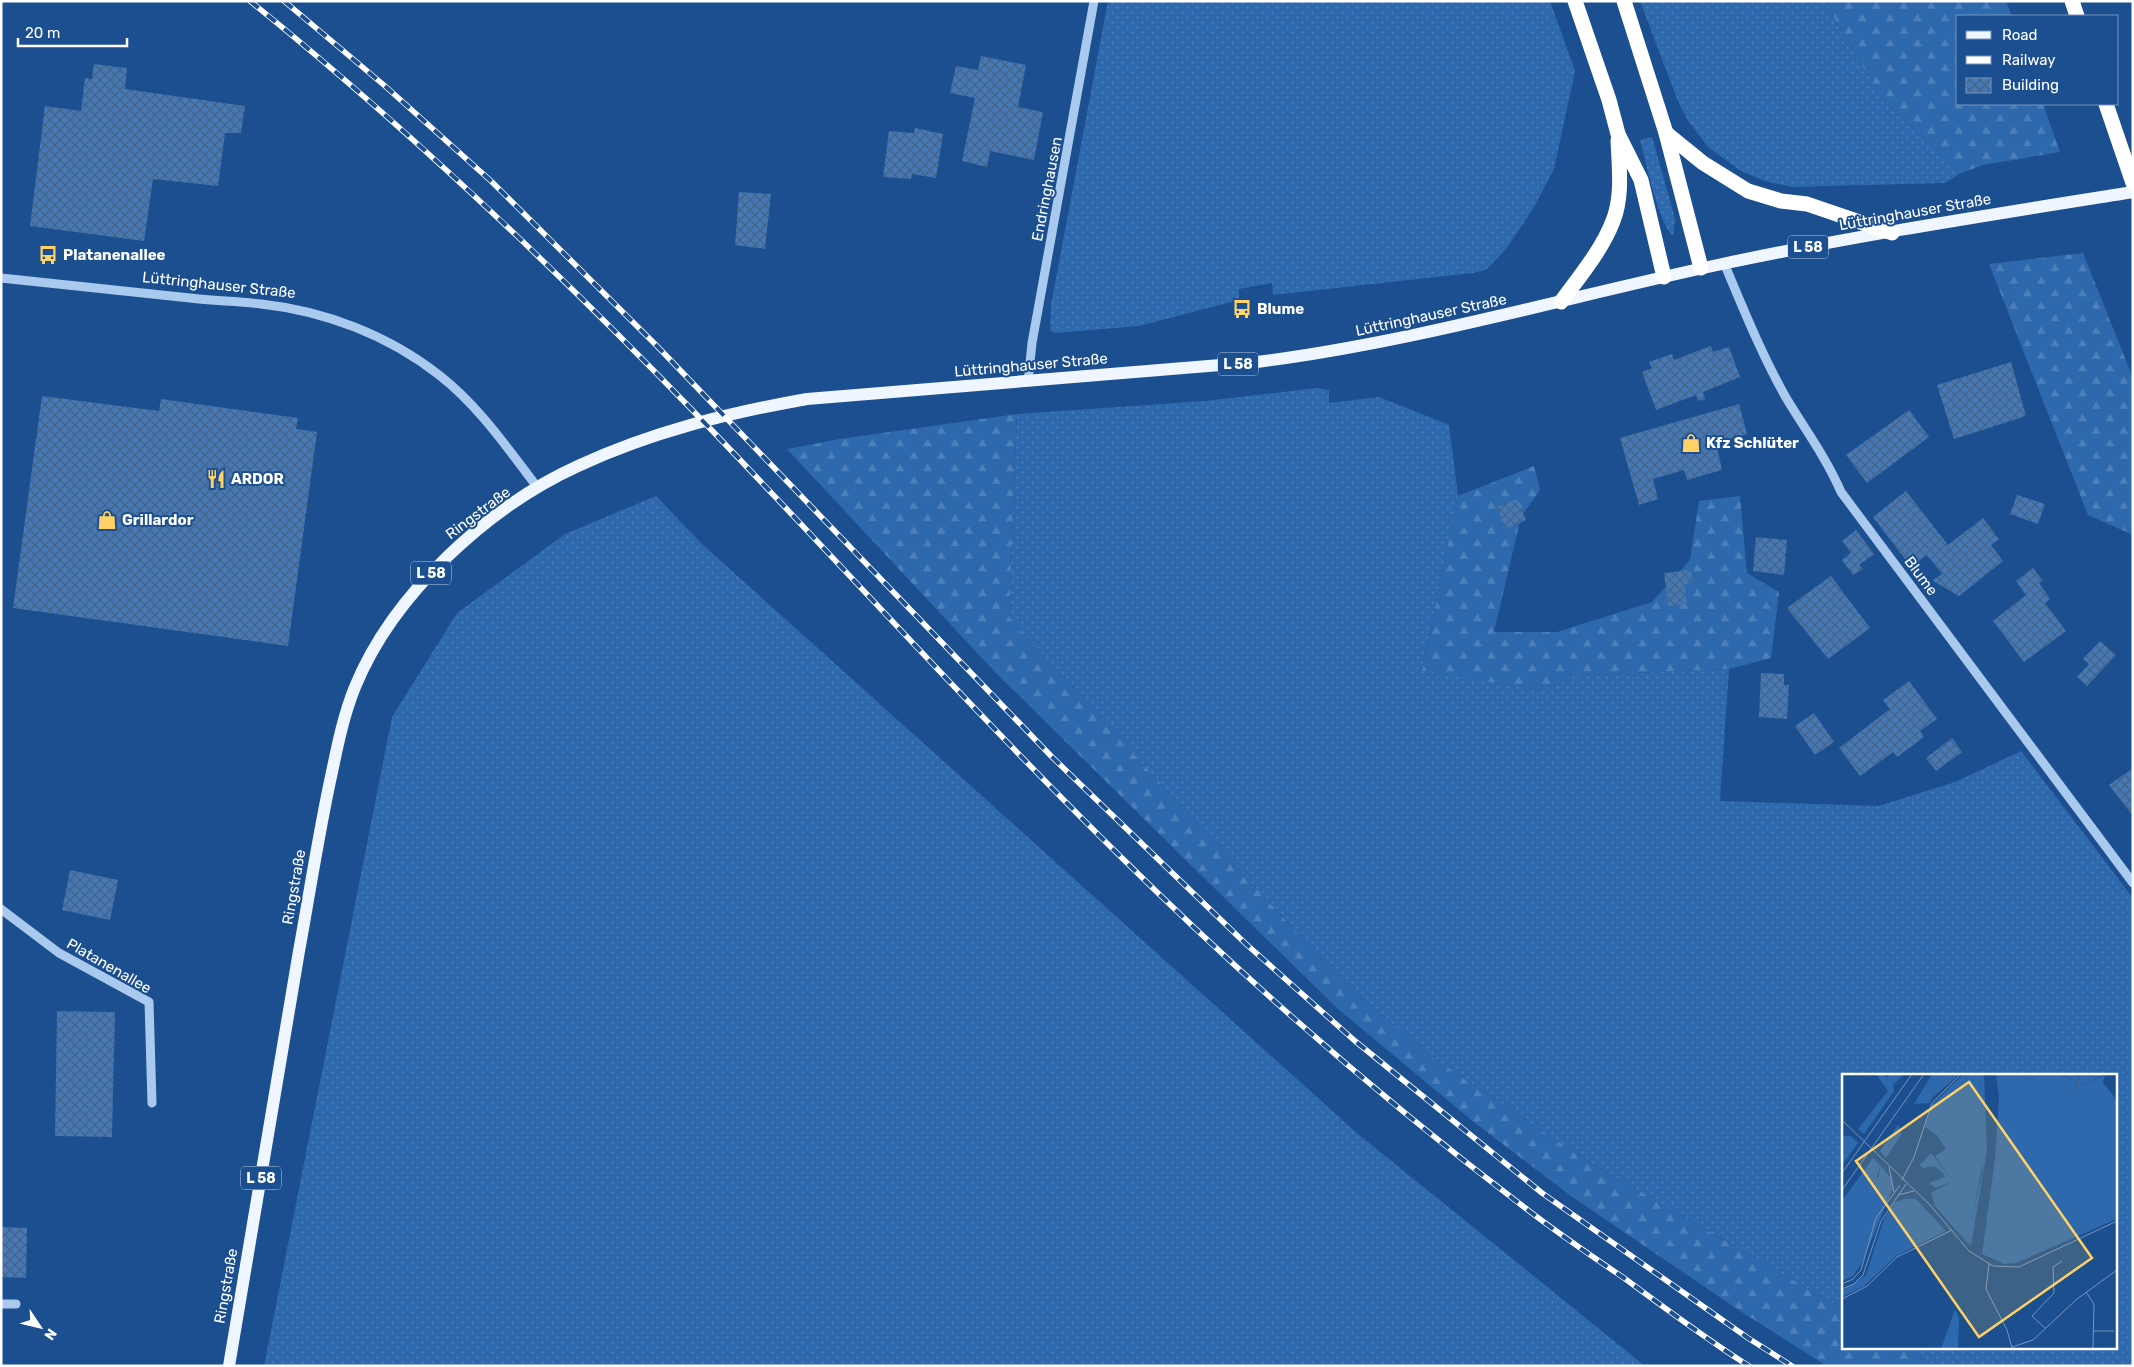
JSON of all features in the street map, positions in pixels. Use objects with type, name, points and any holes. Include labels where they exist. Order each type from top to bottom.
[{"type":"highway","points":[[1575,1],[1609,100],[1618,134],[1641,180],[1664,277]]},
{"type":"highway","points":[[1624,1],[1641,48],[1666,132],[1701,268]]},
{"type":"highway","points":[[2072,1],[2077,15]]},
{"type":"highway","points":[[2106,105],[2133,182]]},
{"type":"highway","points":[[1666,132],[1703,164],[1748,191],[1781,201],[1806,204],[1892,232]]},
{"type":"highway","points":[[1561,302],[1590,260],[1613,221],[1620,188],[1618,134]]},
{"type":"main road","name":"Lüttringhauser Straße","points":[[538,488],[576,467],[623,447],[710,419],[756,408],[806,399],[1257,362],[1317,354],[1416,336],[1724,263],[1962,218],[2133,192]]},
{"type":"main road","name":"Ringstraße","points":[[229,1366],[323,810],[344,718],[369,658],[391,622],[416,589],[470,537],[538,488]]},
{"type":"street","name":"Endringhausen","points":[[1028,382],[1032,343],[1094,1]]},
{"type":"street","name":"Blume","points":[[1724,263],[1754,335],[1786,396],[1830,467],[1841,492],[2133,883]]},
{"type":"street","name":"Lüttringhauser Straße","points":[[1,278],[204,300],[261,304],[298,310],[356,327],[400,350],[438,374],[492,428],[538,488]]},
{"type":"street","name":"Platanenallee","points":[[1,909],[58,953],[149,1002],[152,1103]]},
{"type":"street","points":[[1,1304],[16,1304]]},
{"type":"green space","points":[[1108,1],[1550,1],[1575,71],[1554,169],[1533,209],[1506,249],[1486,270],[1273,295],[1272,283],[1239,289],[1239,300],[1139,326],[1055,333],[1050,330],[1051,305]]},
{"type":"green space","points":[[1640,1],[1827,1],[1829,9],[1882,99],[1961,173],[1945,183],[1792,187],[1765,181],[1741,171],[1708,147],[1689,122],[1679,104]]},
{"type":"green space","points":[[1827,1],[2006,1],[2012,15],[1956,15],[1956,105],[2043,105],[2060,152],[1983,165],[1961,173],[1882,99],[1829,9]]},
{"type":"green space","points":[[1652,137],[1673,211],[1675,221],[1673,236],[1662,218],[1640,140]]},
{"type":"green space","points":[[2083,253],[2133,378],[2133,535],[2088,515],[1989,264]]},
{"type":"green space","points":[[1317,388],[1329,390],[1329,403],[1379,397],[1449,425],[1458,496],[1422,670],[1539,690],[1585,675],[1729,669],[1720,801],[1879,806],[1955,782],[2021,751],[2133,898],[2133,1366],[1933,1366],[1908,1350],[2116,1350],[2116,1074],[1842,1074],[1842,1308],[1589,1162],[1429,1055],[1339,979],[1009,617],[1017,414],[1205,401]]},
{"type":"green space","points":[[1017,414],[1009,617],[1339,979],[1429,1055],[1589,1162],[1842,1308],[1842,1350],[1908,1350],[1933,1366],[1827,1366],[1740,1311],[1571,1196],[1475,1123],[1337,1008],[994,671],[787,449],[840,439]]},
{"type":"green space","points":[[1534,466],[1540,490],[1521,517],[1494,632],[1557,632],[1652,602],[1690,560],[1699,501],[1740,496],[1747,573],[1779,592],[1771,658],[1729,669],[1585,675],[1539,690],[1422,671],[1458,496]]},
{"type":"green space","points":[[656,496],[702,544],[1358,1134],[1645,1366],[264,1366],[392,717],[457,613],[565,534]]},
{"type":"building","points":[[981,56],[1026,65],[1018,107],[1043,112],[1034,160],[990,151],[987,167],[962,161],[975,98],[950,93],[956,66],[978,70]]},
{"type":"building","points":[[94,64],[127,68],[125,89],[245,106],[241,133],[225,133],[218,186],[153,179],[144,241],[30,226],[45,106],[81,111],[85,78],[92,79]]},
{"type":"building","points":[[915,128],[943,134],[936,178],[912,174],[911,179],[883,177],[889,131],[914,133]]},
{"type":"building","points":[[739,192],[771,194],[765,249],[735,245]]},
{"type":"building","points":[[1711,346],[1713,352],[1729,347],[1740,377],[1703,392],[1705,399],[1698,401],[1696,395],[1656,410],[1642,372],[1652,368],[1649,362],[1672,354],[1674,360]]},
{"type":"building","points":[[2011,362],[2026,416],[1954,439],[1937,385]]},
{"type":"building","points":[[42,396],[159,411],[161,399],[298,418],[296,429],[317,432],[288,646],[13,608]]},
{"type":"building","points":[[1739,404],[1747,434],[1716,443],[1722,470],[1687,480],[1684,470],[1653,479],[1658,499],[1639,505],[1620,438]]},
{"type":"building","points":[[1909,410],[1929,437],[1867,483],[1846,455]]},
{"type":"building","points":[[1906,491],[1948,545],[1983,518],[1999,539],[1991,545],[2003,561],[1959,596],[1933,580],[1942,574],[1927,555],[1911,567],[1873,517]]},
{"type":"building","points":[[2017,495],[2045,504],[2038,524],[2010,514]]},
{"type":"building","points":[[1517,499],[1526,520],[1506,529],[1497,507]]},
{"type":"building","points":[[1856,530],[1874,554],[1859,565],[1863,569],[1853,575],[1842,560],[1851,553],[1842,541]]},
{"type":"building","points":[[1756,537],[1787,540],[1784,575],[1753,571]]},
{"type":"building","points":[[2033,568],[2043,581],[2039,583],[2050,599],[2045,603],[2066,631],[2024,662],[1993,621],[2026,595],[2016,581]]},
{"type":"building","points":[[1691,570],[1692,581],[1684,582],[1687,604],[1668,606],[1664,573]]},
{"type":"building","points":[[1831,576],[1870,628],[1828,659],[1787,608]]},
{"type":"building","points":[[2100,641],[2116,655],[2087,686],[2077,677],[2089,664],[2083,659]]},
{"type":"building","points":[[1761,673],[1784,674],[1784,685],[1789,685],[1787,719],[1759,717]]},
{"type":"building","points":[[1909,681],[1937,719],[1920,731],[1924,737],[1897,757],[1893,752],[1860,776],[1839,748],[1890,709],[1883,700]]},
{"type":"building","points":[[1814,713],[1834,742],[1815,755],[1795,726]]},
{"type":"building","points":[[1952,738],[1962,752],[1936,771],[1926,758]]},
{"type":"building","points":[[2133,768],[2133,816],[2109,785]]},
{"type":"building","points":[[70,870],[118,880],[110,920],[62,910]]},
{"type":"building","points":[[57,1011],[115,1012],[112,1137],[55,1136]]},
{"type":"building","points":[[1,1227],[27,1228],[26,1278],[1,1277]]},
{"type":"railway","points":[[250,1],[367,99],[424,150],[591,308],[752,472],[1015,750],[1123,859],[1219,951],[1368,1083],[1471,1166],[1561,1234],[1749,1366]]},
{"type":"railway","points":[[284,1],[385,86],[491,181],[656,345],[1051,756],[1246,944],[1355,1041],[1542,1193],[1748,1338],[1792,1366]]},
{"type":"place","name":"Platanenallee","points":[[48,255]]},
{"type":"place","name":"Blume","points":[[1242,309]]},
{"type":"place","name":"Kfz Schlüter","points":[[1691,443]]},
{"type":"place","name":"ARDOR","points":[[216,479]]},
{"type":"place","name":"Grillardor","points":[[107,520]]}]
